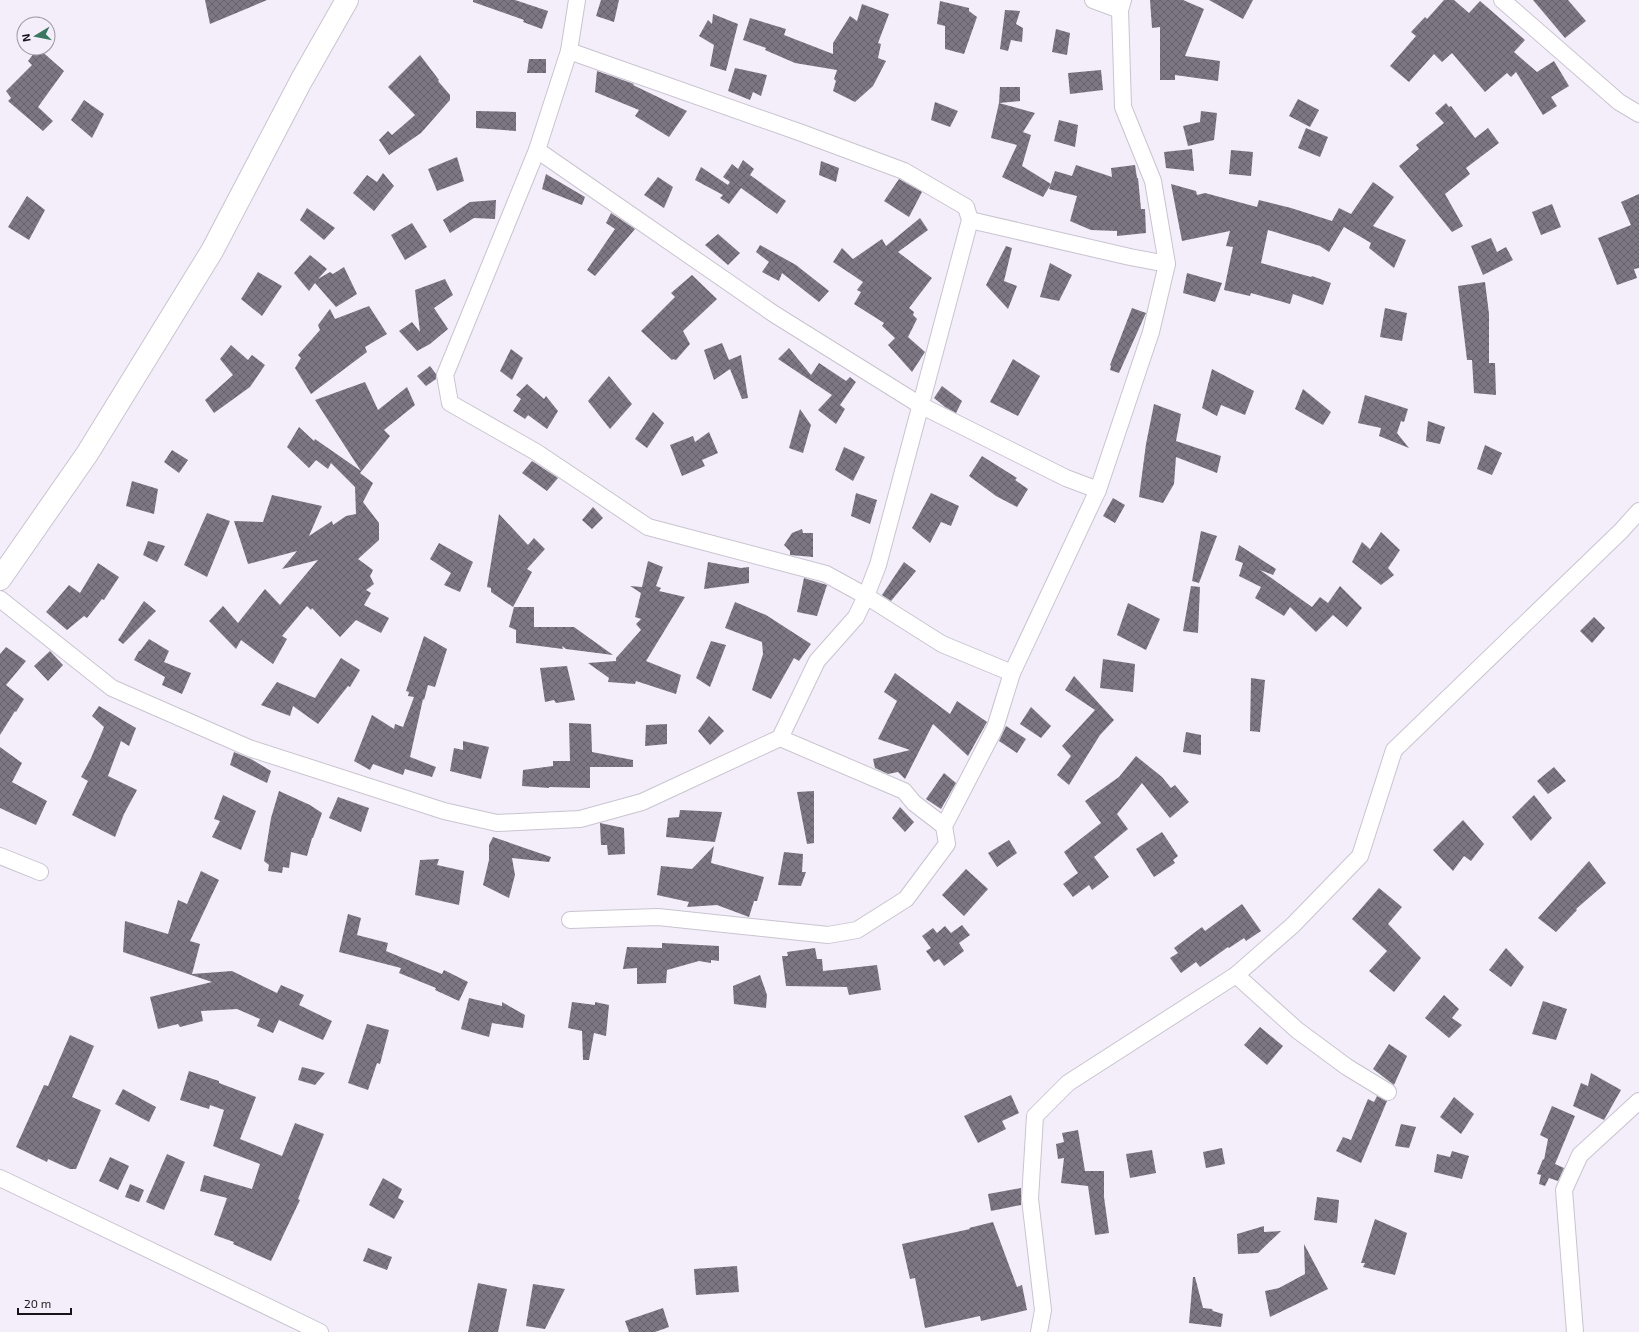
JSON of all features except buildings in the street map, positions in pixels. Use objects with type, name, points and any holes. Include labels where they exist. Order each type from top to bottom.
[{"type":"highway","points":[[0,579],[87,454],[212,251],[301,81],[347,0]]},
{"type":"street","points":[[577,0],[569,52],[537,150],[445,375],[450,403],[536,452],[648,528],[826,574],[866,596],[942,644],[1012,673]]},
{"type":"street","points":[[570,920],[658,917],[828,935],[857,930],[906,899],[947,844],[944,826],[995,728],[1012,673],[1098,490],[1151,332],[1167,264],[1152,181],[1123,107],[1121,5],[1093,0]]},
{"type":"street","points":[[1502,0],[1618,102],[1639,114]]},
{"type":"street","points":[[0,599],[112,688],[249,748],[444,811],[497,823],[580,819],[642,802],[780,738],[817,661],[856,617],[878,566],[970,220],[966,206],[904,171],[799,132],[569,52]]},
{"type":"street","points":[[537,150],[774,314],[920,405],[1066,478],[1098,490]]},
{"type":"street","points":[[970,220],[1130,257],[1167,264]]},
{"type":"street","points":[[1039,1332],[1043,1310],[1030,1199],[1035,1116],[1068,1083],[1236,975],[1293,926],[1360,856],[1394,750],[1621,531],[1639,511]]},
{"type":"street","points":[[1621,531],[1639,528]]},
{"type":"street","points":[[780,738],[904,791],[914,803],[944,826]]},
{"type":"street","points":[[0,856],[40,872]]},
{"type":"street","points":[[1236,975],[1297,1030],[1347,1067],[1388,1092]]},
{"type":"street","points":[[1575,1332],[1564,1190],[1580,1155],[1639,1102]]},
{"type":"street","points":[[0,1178],[320,1332]]}]
